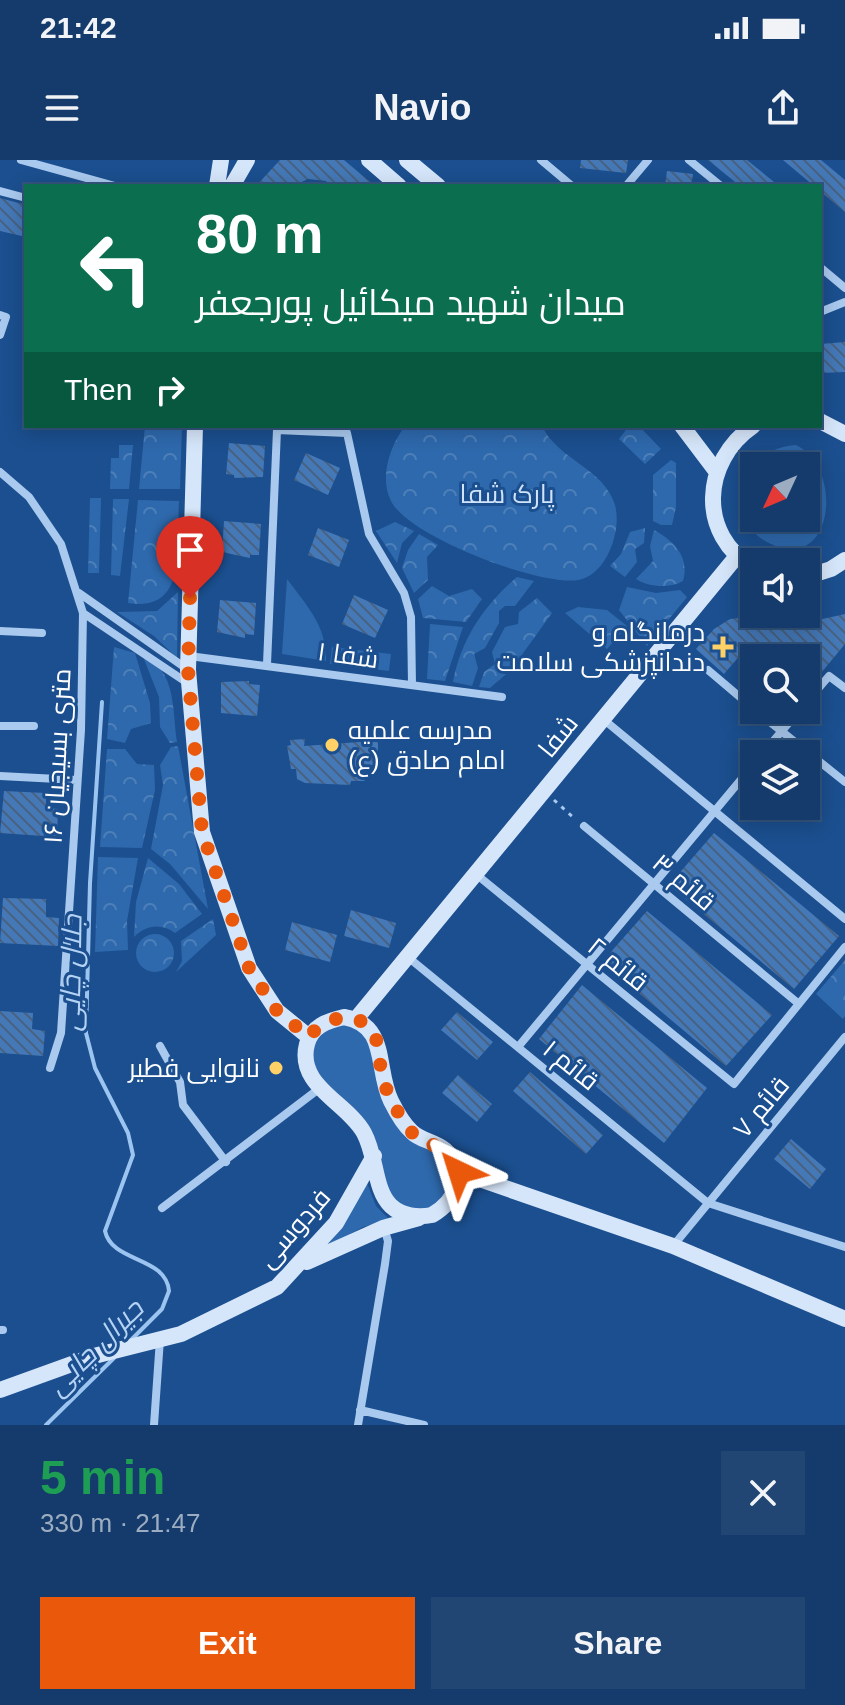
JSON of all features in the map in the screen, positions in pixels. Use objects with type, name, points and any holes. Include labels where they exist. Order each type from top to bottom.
[{"type":"street","points":[[21,160],[108,184]]},
{"type":"street","points":[[217,184],[221,160]]},
{"type":"street","points":[[233,184],[247,160]]},
{"type":"street","points":[[369,160],[397,184]]},
{"type":"street","points":[[407,160],[436,184]]},
{"type":"street","points":[[541,160],[570,184]]},
{"type":"street","points":[[628,184],[648,160]]},
{"type":"street","points":[[689,160],[719,184]]},
{"type":"street","points":[[0,191],[24,197]]},
{"type":"street","points":[[822,269],[845,288]]},
{"type":"street","points":[[822,311],[845,302]]},
{"type":"street","points":[[0,315],[6,317],[0,335]]},
{"type":"street","points":[[822,422],[845,434]]},
{"type":"street","points":[[195,428],[188,670],[202,832],[249,968],[277,1011],[309,1037]]},
{"type":"street","points":[[684,428],[716,471]]},
{"type":"street","points":[[740,558],[723,538],[714,517],[712,494],[716,471],[732,444],[751,428]]},
{"type":"street","points":[[267,664],[277,430],[347,433],[369,534],[404,593],[411,617],[412,685]]},
{"type":"street","name":"۱۶ متری بسیجیان","points":[[0,472],[29,497],[61,544],[83,613],[77,780],[61,1033],[50,1068]]},
{"type":"street","name":"شفا","points":[[356,1019],[737,556]]},
{"type":"street","points":[[820,573],[840,568]]},
{"type":"street","points":[[79,593],[188,670]]},
{"type":"street","points":[[83,613],[188,670]]},
{"type":"street","points":[[0,631],[42,633]]},
{"type":"street","name":"شفا ۱","points":[[188,670],[267,664],[502,697]]},
{"type":"street","points":[[708,670],[740,697]]},
{"type":"street","points":[[820,687],[829,676],[845,688]]},
{"type":"street","points":[[603,719],[845,919]]},
{"type":"street","points":[[772,724],[845,782]]},
{"type":"street","points":[[774,740],[788,724]]},
{"type":"street","points":[[0,726],[34,726]]},
{"type":"street","points":[[0,776],[77,780]]},
{"type":"street","points":[[518,1047],[740,780]]},
{"type":"street","name":"قائم ۳","points":[[584,826],[799,1004]]},
{"type":"street","name":"قائم ۲","points":[[477,875],[734,1084],[799,1004]]},
{"type":"street","points":[[799,1004],[845,947]]},
{"type":"street","name":"قائم ۱","points":[[409,958],[708,1203]]},
{"type":"street","points":[[421,1218],[399,1212],[382,1196],[374,1156],[362,1130],[320,1088],[305,1062],[309,1037],[315,1028],[332,1019],[356,1019],[374,1034],[382,1056],[382,1079],[392,1102],[411,1131],[443,1148],[459,1172],[673,1246],[845,1319]]},
{"type":"street","name":"قائم ۷","points":[[673,1246],[845,1037]]},
{"type":"street","points":[[160,1046],[180,1082],[183,1105],[226,1162]]},
{"type":"street","points":[[162,1208],[320,1088]]},
{"type":"street","name":"فردوسی","points":[[0,1390],[94,1356],[181,1334],[257,1299],[302,1264],[336,1223],[374,1156]]},
{"type":"street","points":[[302,1264],[383,1228],[421,1218],[447,1205],[458,1187],[459,1172]]},
{"type":"street","points":[[708,1203],[845,1247]]},
{"type":"street","points":[[358,1425],[388,1241],[383,1228]]},
{"type":"street","points":[[154,1425],[160,1339]]},
{"type":"street","points":[[360,1410],[424,1425]]},
{"type":"path","points":[[544,792],[584,826]]},
{"type":"green space","points":[[145,428],[182,428],[180,489],[139,489]]},
{"type":"green space","name":"پارک شفا","points":[[404,428],[543,428],[549,438],[609,492],[617,515],[610,550],[597,570],[588,576],[578,580],[560,580],[506,567],[448,543],[403,515],[391,501],[386,472],[395,443]]},
{"type":"green space","name":"پارک شفا","points":[[627,428],[641,428],[661,449],[645,464],[619,439]]},
{"type":"green space","points":[[119,445],[133,445],[129,489],[110,489],[111,458],[119,458]]},
{"type":"green space","points":[[796,445],[805,452],[770,452]]},
{"type":"green space","points":[[671,460],[676,463],[676,507],[672,525],[661,525],[653,521],[653,475]]},
{"type":"green space","points":[[820,471],[826,495],[825,516],[820,530]]},
{"type":"green space","points":[[90,498],[101,498],[99,573],[88,573]]},
{"type":"green space","points":[[113,499],[129,499],[120,576],[111,575]]},
{"type":"green space","points":[[138,500],[179,501],[178,554],[171,586],[162,597],[148,603],[128,603]]},
{"type":"green space","name":"پارک شفا","points":[[395,522],[414,531],[402,543],[397,563],[376,531]]},
{"type":"green space","points":[[645,528],[644,543],[635,549],[637,562],[625,577],[610,566],[621,554],[630,532]]},
{"type":"green space","points":[[654,530],[679,551],[684,564],[683,581],[659,586],[636,579],[653,561],[650,546]]},
{"type":"green space","points":[[819,532],[807,545],[794,548],[767,542],[754,533]]},
{"type":"green space","name":"پارک شفا","points":[[419,534],[438,545],[427,557],[428,580],[414,593],[402,568],[408,550]]},
{"type":"green space","name":"پارک شفا","points":[[517,577],[534,581],[515,606],[505,606],[499,611],[499,623],[485,648],[474,654],[478,668],[472,686],[453,682],[468,637],[484,611]]},
{"type":"green space","points":[[287,579],[319,627],[326,661],[282,654]]},
{"type":"green space","points":[[432,586],[449,596],[472,589],[482,599],[466,622],[423,618],[418,599]]},
{"type":"green space","points":[[627,587],[656,593],[680,590],[687,597],[647,646],[619,610]]},
{"type":"green space","points":[[178,592],[177,658],[154,636],[117,612],[157,611]]},
{"type":"green space","points":[[537,598],[552,613],[511,670],[490,688],[479,687],[484,672],[495,664],[492,652],[505,627],[518,624],[519,612]]},
{"type":"green space","points":[[578,607],[607,610],[627,626],[607,649],[565,613]]},
{"type":"green space","points":[[430,624],[463,627],[445,681],[427,679]]},
{"type":"green space","points":[[114,647],[135,653],[150,703],[151,723],[131,729],[125,743],[107,739]]},
{"type":"green space","points":[[332,647],[391,654],[389,671],[330,664]]},
{"type":"green space","points":[[142,654],[162,670],[167,681],[177,742],[170,743],[160,727],[159,697]]},
{"type":"green space","points":[[178,746],[208,909],[170,864],[151,849],[163,785],[160,765],[171,747]]},
{"type":"green space","points":[[107,749],[125,749],[137,764],[154,765],[155,790],[142,848],[100,847]]},
{"type":"green space","points":[[98,857],[138,858],[127,921],[128,950],[95,952]]},
{"type":"green space","points":[[148,858],[179,884],[202,914],[175,933],[154,927],[134,937],[136,902]]},
{"type":"green space","points":[[213,919],[216,935],[176,972],[182,961],[181,941]]},
{"type":"green space","points":[[155,934],[168,940],[174,953],[168,966],[155,972],[142,966],[136,953],[142,940]]},
{"type":"green space","points":[[845,960],[845,1016],[843,1019],[816,994]]},
{"type":"green space","points":[[341,1021],[365,1028],[389,1103],[438,1148],[455,1170],[442,1204],[418,1212],[391,1201],[381,1163],[312,1076],[311,1041]]},
{"type":"green space","points":[[367,1183],[376,1206],[390,1220],[363,1227],[322,1249]]},
{"type":"building","points":[[280,160],[344,160],[373,184],[329,184],[308,179],[297,184],[258,184]]},
{"type":"building","points":[[581,160],[628,160],[626,173],[580,168]]},
{"type":"building","points":[[708,160],[747,160],[777,184],[738,184]]},
{"type":"building","points":[[783,160],[821,160],[845,180],[845,212],[822,193],[822,184],[812,184]]},
{"type":"building","points":[[667,171],[693,174],[691,184],[665,184]]},
{"type":"building","points":[[0,198],[24,204],[24,237],[0,231]]},
{"type":"building","points":[[845,342],[845,372],[822,373],[822,344]]},
{"type":"building","points":[[229,443],[265,446],[263,477],[234,478],[234,475],[226,474]]},
{"type":"building","points":[[306,453],[340,468],[328,495],[294,480]]},
{"type":"building","points":[[224,521],[261,524],[259,555],[250,555],[250,558],[222,552]]},
{"type":"building","points":[[318,528],[349,540],[339,567],[308,555]]},
{"type":"building","points":[[354,595],[388,610],[375,638],[342,624]]},
{"type":"building","points":[[220,600],[256,603],[254,635],[245,634],[245,638],[217,632]]},
{"type":"building","points":[[845,614],[845,644],[820,674],[820,644],[740,644],[740,655],[724,674],[696,649],[714,629],[730,619],[740,618],[740,628],[820,628],[820,620]]},
{"type":"building","points":[[249,681],[249,684],[260,685],[257,716],[221,713],[221,682]]},
{"type":"building","points":[[359,736],[374,736],[374,741],[378,741],[378,757],[375,757],[375,765],[370,765],[370,775],[364,781],[351,781],[350,785],[305,783],[297,779],[296,769],[291,769],[287,746],[291,745],[290,740],[305,739],[304,746],[359,742]]},
{"type":"building","points":[[4,791],[46,793],[46,808],[58,809],[57,837],[0,833]]},
{"type":"building","points":[[714,833],[839,936],[794,989],[669,885]]},
{"type":"building","points":[[3,898],[46,899],[46,917],[59,918],[58,946],[0,943]]},
{"type":"building","points":[[351,910],[396,923],[389,948],[344,936]]},
{"type":"building","points":[[647,911],[772,1015],[726,1066],[602,962]]},
{"type":"building","points":[[292,922],[337,935],[330,962],[285,950]]},
{"type":"building","points":[[582,985],[707,1088],[664,1143],[539,1039]]},
{"type":"building","points":[[0,1011],[33,1013],[32,1029],[45,1031],[43,1056],[0,1053]]},
{"type":"building","points":[[457,1012],[493,1042],[477,1060],[441,1030]]},
{"type":"building","points":[[530,1072],[603,1135],[586,1154],[513,1091]]},
{"type":"building","points":[[458,1075],[492,1104],[477,1122],[442,1093]]},
{"type":"building","points":[[791,1139],[826,1169],[810,1189],[774,1159]]},
{"type":"waterway","name":"جلال چایی","points":[[102,702],[90,883],[86,1033],[95,1068],[128,1133],[133,1155],[105,1231],[118,1249],[159,1271],[169,1291],[162,1309],[131,1340]]},
{"type":"waterway","name":"جیرال چایی","points":[[46,1425],[114,1358]]},
{"type":"place","name":"درمانگاه و دندانپزشکی سلامت","points":[[723,647]]},
{"type":"place","name":"مدرسه علمیه امام صادق (ع)","points":[[332,745]]},
{"type":"place","name":"نانوایی فطیر","points":[[276,1068]]},
{"type":"route","points":[[190,598],[188,670],[202,832],[249,968],[261,991],[277,1011],[309,1037],[315,1028],[332,1019],[344,1017],[366,1024],[374,1034],[382,1056],[382,1079],[392,1102],[411,1131],[443,1148],[459,1172]]}]
